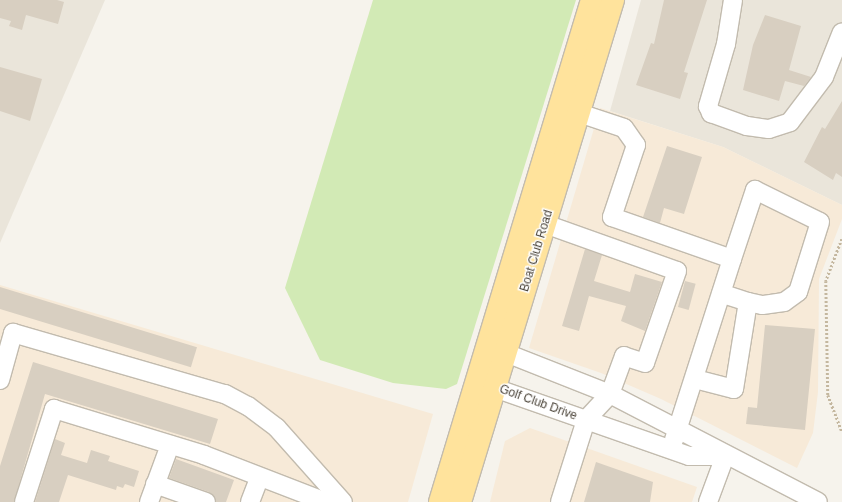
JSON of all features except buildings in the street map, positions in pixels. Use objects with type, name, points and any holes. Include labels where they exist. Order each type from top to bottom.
[{"type":"main road","name":"Boat Club Road","points":[[440,502],[592,0]]},
{"type":"main road","name":"Boat Club Road","points":[[460,502],[613,0]]},
{"type":"street","points":[[733,0],[726,44],[708,106],[711,113],[747,126],[769,129],[790,122],[824,77],[842,32]]},
{"type":"street","points":[[579,114],[624,128],[636,145],[603,245]]},
{"type":"street","points":[[670,450],[695,379],[721,293],[755,190],[820,222],[798,292],[784,302],[762,305],[721,293]]},
{"type":"street","points":[[612,217],[732,259]]},
{"type":"street","points":[[545,224],[676,271],[645,363],[624,356],[610,394],[586,420],[560,502]]},
{"type":"street","points":[[695,379],[734,389],[748,302]]},
{"type":"street","points":[[0,380],[13,334],[225,394],[248,406],[277,428],[343,502]]},
{"type":"street","points":[[483,363],[506,354]]},
{"type":"street","name":"Golf Club Drive","points":[[506,354],[610,394],[678,429],[725,456],[818,502]]},
{"type":"street","name":"Golf Club Drive","points":[[483,363],[495,388],[689,456],[725,456]]},
{"type":"street","points":[[24,502],[54,409],[170,445],[326,502]]},
{"type":"street","points":[[149,502],[170,445]]},
{"type":"street","points":[[708,502],[725,456]]},
{"type":"street","points":[[250,502],[259,478]]},
{"type":"street","points":[[155,484],[206,502]]},
{"type":"path","points":[[842,239],[826,281],[828,395],[842,431]]},
{"type":"shaded area","points":[[0,0],[105,0],[0,243]]},
{"type":"shaded area","points":[[641,0],[842,0],[842,205],[723,147],[610,111]]},
{"type":"shaded area","points":[[600,108],[723,147],[842,205],[842,219],[819,279],[818,392],[813,433],[797,468],[661,399],[601,373],[529,348]]},
{"type":"shaded area","points":[[0,285],[433,414],[408,502],[0,502]]},
{"type":"shaded area","points":[[530,428],[697,487],[692,502],[490,502],[505,441]]},
{"type":"green space","points":[[373,0],[576,0],[457,384],[446,389],[393,383],[320,360],[285,288]]}]
